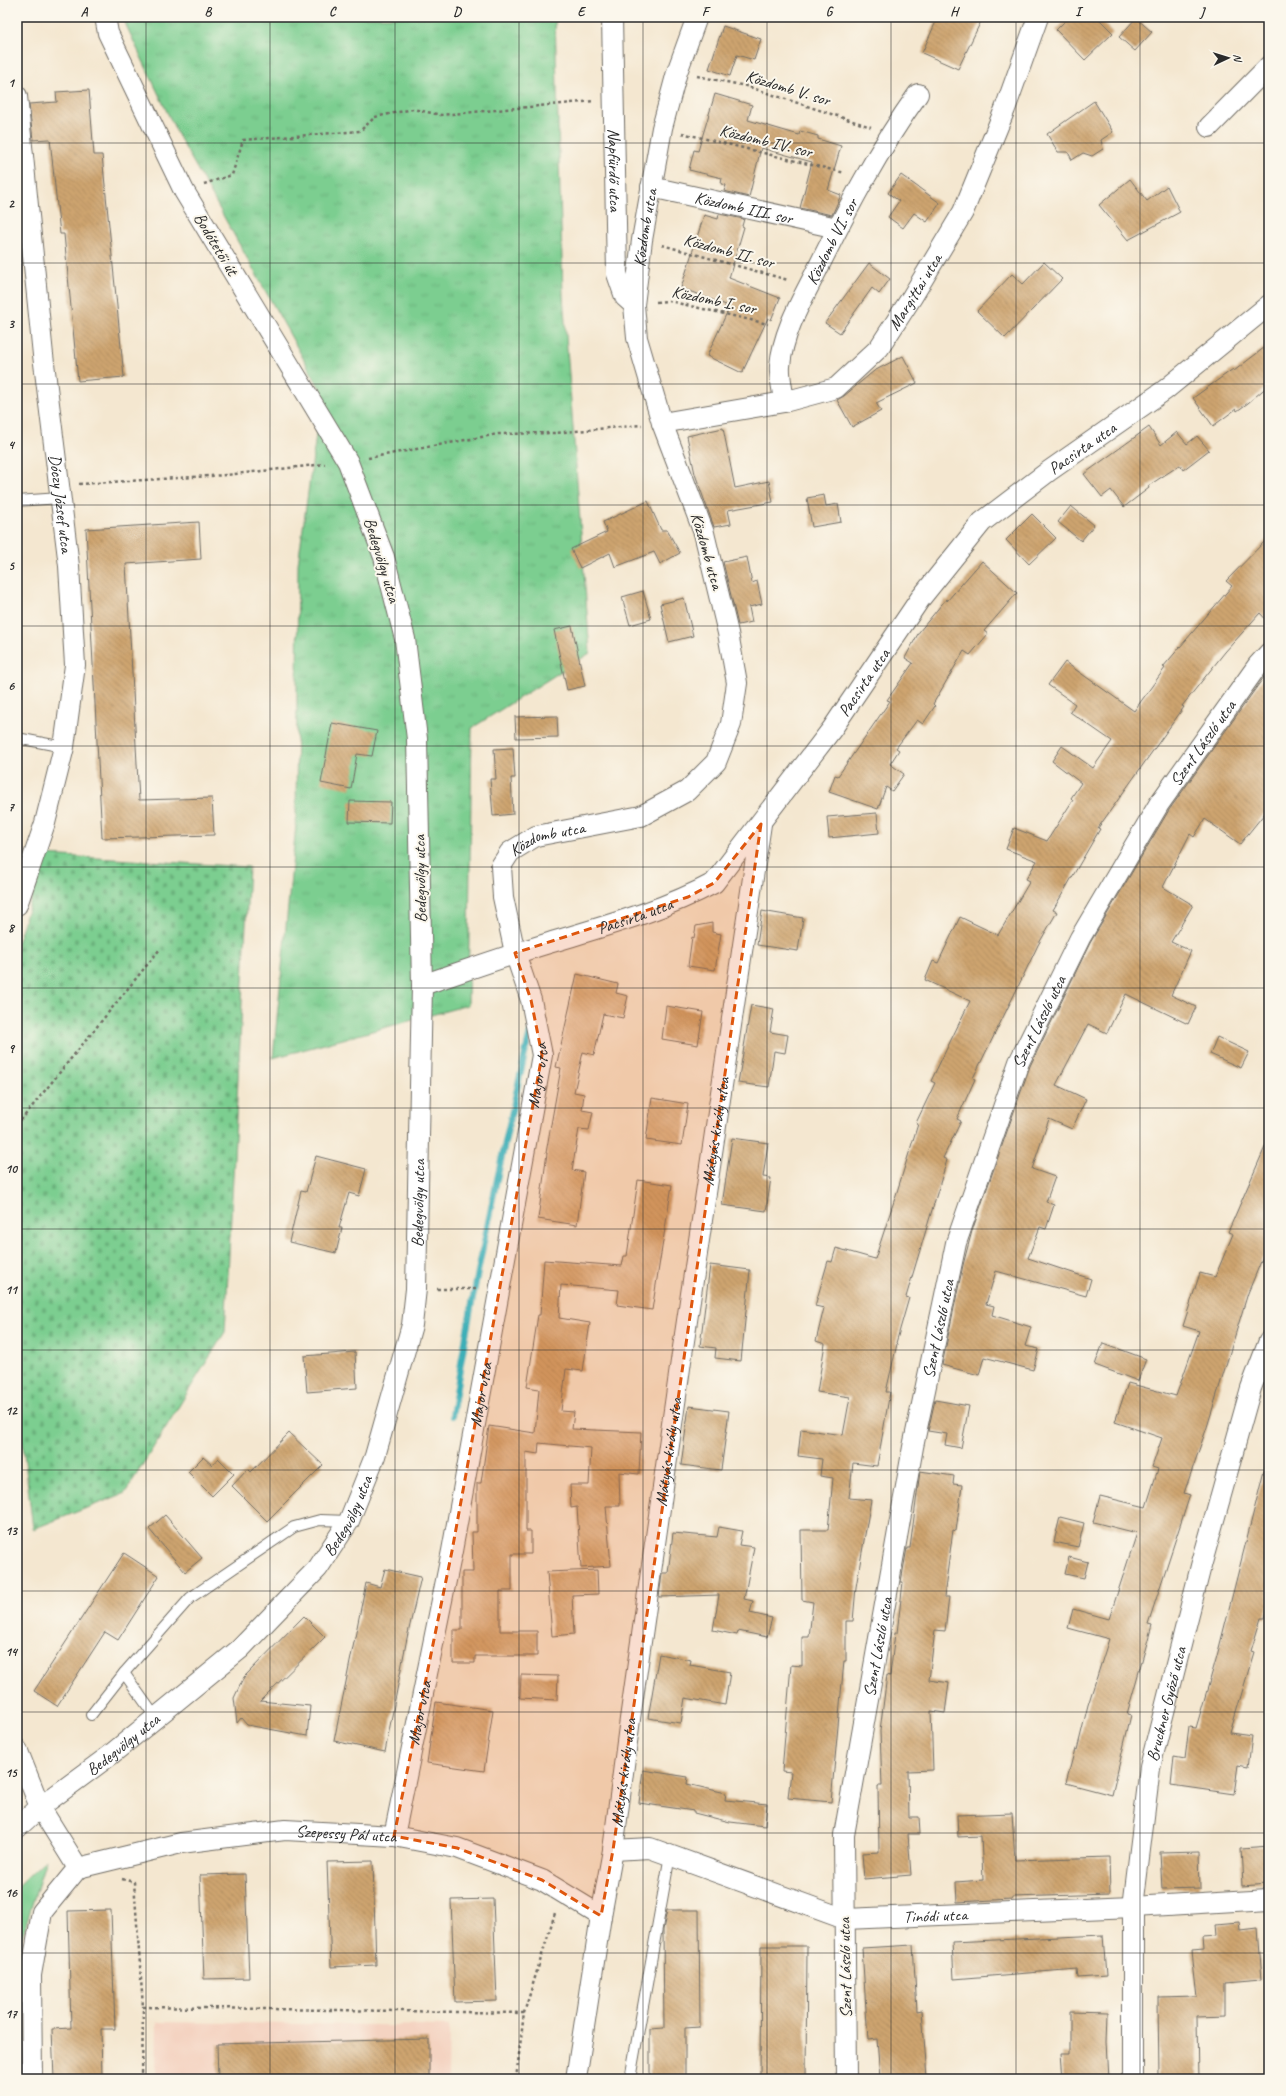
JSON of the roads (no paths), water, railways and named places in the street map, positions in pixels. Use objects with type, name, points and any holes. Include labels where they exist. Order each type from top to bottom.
[{"type":"street","name":"Bodótetői út","points":[[105,17],[108,33],[184,191],[348,462]]},
{"type":"street","name":"Közdomb utca","points":[[516,953],[503,897],[501,866],[510,852],[536,836],[640,816],[687,790],[716,762],[731,724],[737,683],[728,633],[704,533],[662,423],[637,338],[634,305],[642,240],[662,128],[677,72],[697,17]]},
{"type":"street","name":"Margittai utca","points":[[662,423],[784,402],[836,388],[879,348],[964,212],[1004,110],[1038,17]]},
{"type":"street","name":"Napfürdő utca","points":[[615,21],[614,99],[617,274],[625,297],[634,305]]},
{"type":"street","points":[[1209,127],[1269,66]]},
{"type":"street","name":"Közdomb VI. sor","points":[[784,402],[780,366],[788,329],[837,228],[864,178],[890,133],[918,94]]},
{"type":"street","name":"Dóczy József utca","points":[[17,96],[43,355],[69,566],[75,665],[64,747],[45,823],[17,905]]},
{"type":"street","name":"Közdomb III. sor","points":[[651,187],[837,228]]},
{"type":"street","name":"Pacsirta utca","points":[[422,985],[516,953],[617,923],[688,897],[714,883],[761,824],[832,729],[920,599],[982,522],[1049,471],[1165,390],[1269,305]]},
{"type":"street","name":"Bedegvölgy utca","points":[[17,1828],[40,1807],[109,1756],[240,1649],[318,1568],[349,1521],[375,1456],[412,1325],[416,1289],[422,985],[417,739],[405,639],[384,557],[348,462]]},
{"type":"street","name":"Szent László utca","points":[[846,2079],[844,1835],[913,1448],[956,1243],[1018,1062],[1080,938],[1159,804],[1258,665],[1269,653]]},
{"type":"street","name":"Mátyás király utca","points":[[576,2079],[601,1916],[614,1850],[630,1719],[761,824]]},
{"type":"street","name":"Major utca","points":[[394,1836],[452,1551],[542,1055],[531,1000],[516,953]]},
{"type":"street","name":"Bruckner Győző utca","points":[[1133,2079],[1133,1907],[1150,1767],[1201,1566],[1251,1388],[1269,1340]]},
{"type":"street","points":[[17,1749],[40,1807],[78,1868],[42,1912],[31,1975],[32,2079]]},
{"type":"street","name":"Szepessy Pál utca","points":[[78,1868],[181,1843],[286,1830],[394,1836],[457,1848],[542,1880],[601,1916]]},
{"type":"street","name":"Tinódi utca","points":[[614,1850],[650,1848],[845,1919],[1133,1907],[1269,1899]]},
{"type":"lane","points":[[17,500],[59,492]]},
{"type":"lane","points":[[17,738],[64,747]]},
{"type":"lane","points":[[91,1715],[124,1673],[190,1598],[294,1528],[320,1520],[349,1521]]},
{"type":"lane","points":[[124,1673],[156,1718]]},
{"type":"lane","points":[[630,2079],[670,1855]]},
{"type":"waterway","points":[[452,1416],[488,1224],[530,1033]]}]
